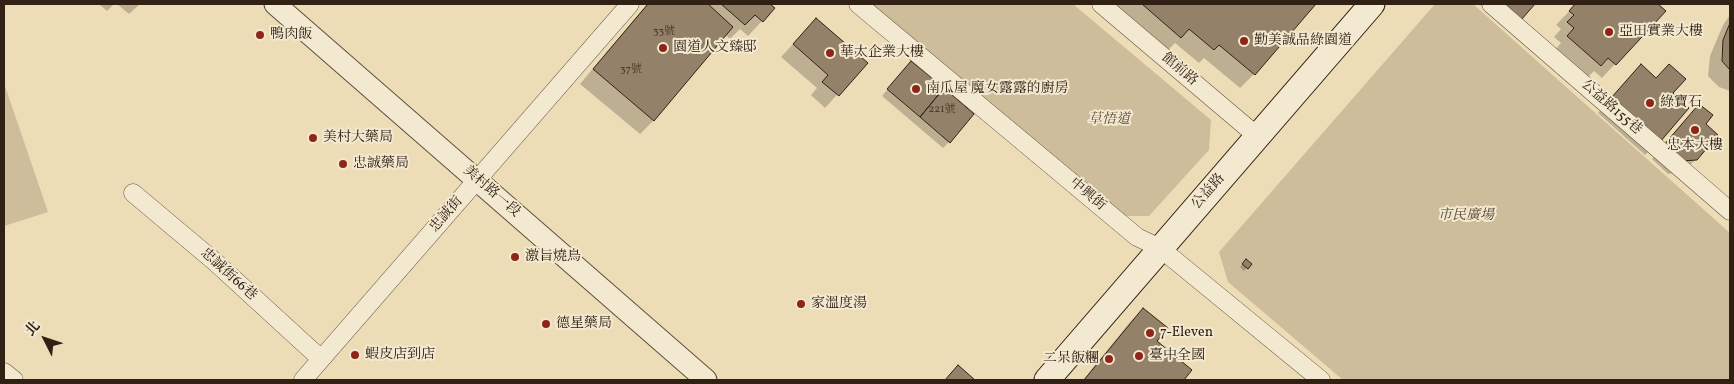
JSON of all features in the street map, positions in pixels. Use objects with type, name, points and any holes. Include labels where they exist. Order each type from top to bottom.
[{"type":"main road","name":"公益路","points":[[1047,380],[1372,4]]},
{"type":"street","name":"美村路一段","points":[[275,4],[706,380]]},
{"type":"street","name":"忠誠街","points":[[303,380],[630,4]]},
{"type":"street","name":"中興街","points":[[858,4],[1137,237],[1160,248],[1321,380]]},
{"type":"street","name":"館前路","points":[[1101,4],[1257,136]]},
{"type":"street","name":"公益路155巷","points":[[1491,4],[1730,211]]},
{"type":"street","name":"忠誠街66巷","points":[[133,193],[214,261],[321,359]]},
{"type":"street","points":[[4,372],[14,380]]},
{"type":"green space","name":"草悟道","points":[[872,4],[1073,4],[1211,120],[1209,150],[1149,216],[1122,216]]},
{"type":"green space","name":"市民廣場","points":[[1435,4],[1473,4],[1730,233],[1730,380],[1343,380],[1228,282],[1219,252]]},
{"type":"green space","points":[[4,83],[48,212],[4,226]]},
{"type":"building","name":"園道人文臻邸","points":[[648,4],[708,4],[733,27],[654,121],[593,69]]},
{"type":"building","points":[[721,4],[770,4],[775,8],[763,22],[755,15],[745,25]]},
{"type":"building","name":"勤美誠品綠園道","points":[[1142,4],[1316,4],[1255,75],[1219,45],[1214,50],[1189,29],[1181,38]]},
{"type":"building","points":[[1502,4],[1535,4],[1521,20]]},
{"type":"building","name":"亞田實業大樓","points":[[1575,4],[1658,4],[1666,11],[1616,65],[1608,58],[1601,66],[1567,36],[1574,28],[1567,22],[1574,15],[1569,11]]},
{"type":"building","name":"華太企業大樓","points":[[816,18],[868,63],[839,96],[822,82],[828,75],[793,44]]},
{"type":"building","points":[[1730,23],[1730,70],[1722,61],[1723,40]]},
{"type":"building","name":"南瓜屋 魔女露露的廚房","points":[[911,61],[944,88],[920,117],[887,89]]},
{"type":"building","name":"綠寶石","points":[[1641,64],[1656,78],[1669,64],[1686,79],[1673,93],[1689,108],[1660,142],[1611,98]]},
{"type":"building","points":[[944,88],[974,114],[950,143],[920,117]]},
{"type":"building","name":"忠本大樓","points":[[1699,104],[1713,115],[1706,124],[1718,135],[1697,160],[1681,161],[1663,146]]},
{"type":"building","points":[[1246,259],[1252,264],[1248,269],[1242,264]]},
{"type":"building","name":"臺中全國","points":[[1143,308],[1168,328],[1157,341],[1192,370],[1184,380],[1084,380]]},
{"type":"building","points":[[958,365],[975,380],[945,380]]},
{"type":"place","name":"亞田實業大樓","points":[[1609,32]]},
{"type":"place","name":"鴨肉飯","points":[[260,35]]},
{"type":"place","name":"勤美誠品綠園道","points":[[1244,41]]},
{"type":"place","name":"園道人文臻邸","points":[[663,48]]},
{"type":"place","name":"華太企業大樓","points":[[830,53]]},
{"type":"place","name":"南瓜屋 魔女露露的廚房","points":[[916,89]]},
{"type":"place","name":"綠寶石","points":[[1650,103]]},
{"type":"place","name":"忠本大樓","points":[[1695,130]]},
{"type":"place","name":"美村大藥局","points":[[313,138]]},
{"type":"place","name":"忠誠藥局","points":[[343,164]]},
{"type":"place","name":"激旨燒鳥","points":[[515,257]]},
{"type":"place","name":"家溫度湯","points":[[801,304]]},
{"type":"place","name":"德星藥局","points":[[546,324]]},
{"type":"place","name":"7-Eleven","points":[[1150,333]]},
{"type":"place","name":"蝦皮店到店","points":[[355,355]]},
{"type":"place","name":"臺中全國","points":[[1139,356]]},
{"type":"place","name":"二呆飯糰","points":[[1109,359]]}]
